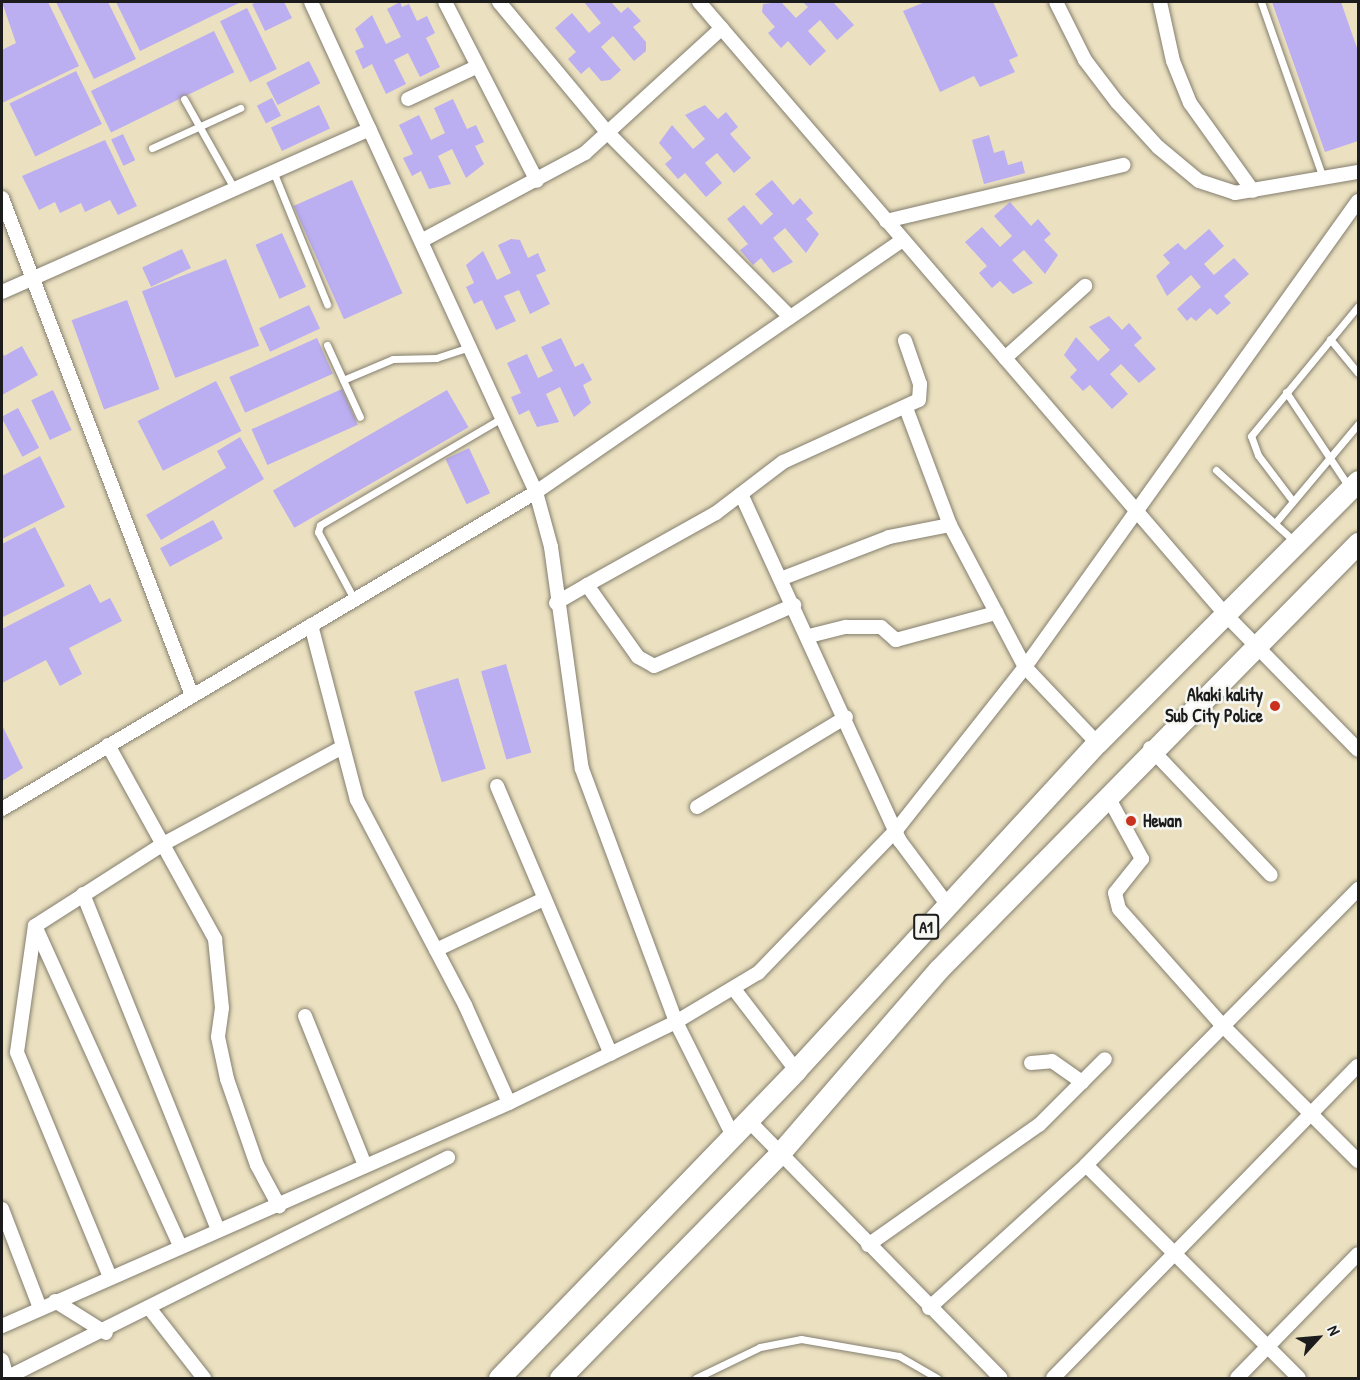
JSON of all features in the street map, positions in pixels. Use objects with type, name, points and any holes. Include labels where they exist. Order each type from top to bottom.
[{"type":"main road","name":"A1","points":[[499,1378],[796,1070],[1097,743],[1298,544],[1354,485]]},
{"type":"main road","name":"A1","points":[[560,1378],[780,1153],[939,969],[1150,748],[1256,641],[1359,543]]},
{"type":"street","points":[[311,2],[536,492],[551,547],[556,603],[579,761],[676,1022],[733,1136]]},
{"type":"street","points":[[445,2],[537,181]]},
{"type":"street","points":[[499,2],[607,132],[790,317]]},
{"type":"street","points":[[699,2],[1225,614],[1256,641],[1359,750]]},
{"type":"street","points":[[1056,2],[1085,60],[1158,147],[1219,191],[1253,191],[1359,172]]},
{"type":"street","points":[[1160,2],[1173,61],[1190,103],[1253,191]]},
{"type":"street","points":[[421,241],[537,181],[585,153],[722,28]]},
{"type":"street","points":[[408,99],[478,66]]},
{"type":"street","points":[[2,292],[31,277],[369,129]]},
{"type":"street","points":[[886,221],[1123,165]]},
{"type":"street","points":[[2,198],[191,693]]},
{"type":"street","points":[[2,1326],[218,1229],[279,1206],[364,1163],[509,1103],[676,1022],[734,989],[771,962],[897,828],[1025,668],[1140,513],[1359,201]]},
{"type":"street","points":[[2,808],[191,693],[536,492],[902,240]]},
{"type":"street","points":[[1005,358],[1084,286]]},
{"type":"street","points":[[556,603],[741,494],[783,462],[906,408],[922,393],[905,342]]},
{"type":"street","points":[[906,408],[950,525],[1025,668],[1097,743]]},
{"type":"street","points":[[741,494],[783,578],[897,828],[900,841],[947,904]]},
{"type":"street","points":[[783,578],[889,537],[950,525]]},
{"type":"street","points":[[587,585],[638,657],[654,666],[795,605]]},
{"type":"street","points":[[809,636],[846,627],[881,627],[896,640],[996,613]]},
{"type":"street","points":[[311,625],[342,748],[372,834],[436,950],[509,1103]]},
{"type":"street","points":[[697,807],[846,717]]},
{"type":"street","points":[[108,745],[165,843],[214,939],[222,1008],[218,1037],[227,1079],[257,1165],[279,1206]]},
{"type":"street","points":[[110,1277],[17,1052],[35,926],[165,843],[342,748]]},
{"type":"street","points":[[1150,748],[1271,875]]},
{"type":"street","points":[[497,786],[542,900],[611,1054]]},
{"type":"street","points":[[1107,795],[1142,859],[1114,901],[1223,1026],[1359,1161]]},
{"type":"street","points":[[929,1308],[1086,1165],[1359,889]]},
{"type":"street","points":[[83,894],[218,1229]]},
{"type":"street","points":[[436,950],[542,900]]},
{"type":"street","points":[[35,926],[180,1246]]},
{"type":"street","points":[[734,989],[796,1070]]},
{"type":"street","points":[[305,1016],[364,1163]]},
{"type":"street","points":[[868,1245],[1034,1129],[1105,1059]]},
{"type":"street","points":[[1031,1063],[1052,1060],[1082,1082]]},
{"type":"street","points":[[1053,1378],[1310,1112],[1359,1066]]},
{"type":"street","points":[[748,1120],[929,1308],[1001,1378]]},
{"type":"street","points":[[2,1360],[7,1378],[106,1333],[448,1158]]},
{"type":"street","points":[[1086,1165],[1266,1348],[1299,1378]]},
{"type":"street","points":[[2,1209],[40,1308]]},
{"type":"street","points":[[1237,1378],[1359,1254]]},
{"type":"street","points":[[56,1301],[106,1333]]},
{"type":"street","points":[[150,1310],[204,1378]]},
{"type":"lane","points":[[1261,2],[1323,178]]},
{"type":"lane","points":[[184,99],[234,188]]},
{"type":"lane","points":[[152,148],[240,108]]},
{"type":"lane","points":[[273,171],[327,304]]},
{"type":"lane","points":[[1292,500],[1258,455],[1251,436],[1359,306]]},
{"type":"lane","points":[[1330,339],[1359,373]]},
{"type":"lane","points":[[327,345],[360,417]]},
{"type":"lane","points":[[343,380],[393,359],[436,358],[469,347]]},
{"type":"lane","points":[[1286,392],[1329,457],[1354,485]]},
{"type":"lane","points":[[354,600],[318,532],[320,525],[502,418]]},
{"type":"lane","points":[[1275,523],[1292,500],[1359,424]]},
{"type":"lane","points":[[1216,470],[1298,544]]},
{"type":"lane","points":[[696,1378],[760,1347],[801,1339],[899,1356],[937,1378]]},
{"type":"building","points":[[2,2],[48,2],[79,66],[2,103],[2,50],[16,43]]},
{"type":"building","points":[[56,2],[108,2],[136,59],[94,79]]},
{"type":"building","points":[[116,2],[241,2],[140,51]]},
{"type":"building","points":[[284,2],[292,18],[265,31],[252,4]]},
{"type":"building","points":[[400,2],[402,7],[409,4],[417,21],[427,16],[435,33],[426,38],[440,67],[420,77],[408,53],[394,60],[406,84],[386,94],[372,64],[363,69],[355,51],[364,47],[355,29],[372,15],[386,44],[401,37],[387,9]]},
{"type":"building","points":[[584,2],[611,2],[621,13],[628,7],[641,21],[633,27],[646,42],[646,51],[634,61],[613,36],[601,47],[621,70],[610,80],[601,81],[589,67],[581,74],[568,59],[576,52],[555,28],[572,13],[589,33],[601,23]]},
{"type":"building","points":[[781,2],[796,18],[808,7],[803,2],[833,2],[854,25],[837,40],[820,20],[808,31],[826,51],[810,66],[788,41],[781,48],[768,33],[775,27],[762,12],[763,4]]},
{"type":"building","points":[[925,2],[993,2],[1018,56],[1009,60],[1015,72],[980,87],[974,76],[940,92],[903,11]]},
{"type":"building","points":[[1272,2],[1341,2],[1358,51],[1358,141],[1325,152]]},
{"type":"building","points":[[247,8],[277,69],[250,82],[220,21]]},
{"type":"building","points":[[214,31],[234,72],[111,132],[91,91]]},
{"type":"building","points":[[309,61],[320,83],[278,105],[266,83]]},
{"type":"building","points":[[76,71],[102,124],[35,156],[9,103]]},
{"type":"building","points":[[272,98],[281,116],[266,124],[257,106]]},
{"type":"building","points":[[453,99],[467,129],[476,125],[484,142],[475,146],[484,164],[466,178],[452,149],[438,156],[451,184],[429,189],[421,171],[412,176],[403,158],[413,154],[399,125],[419,115],[431,140],[445,133],[434,108]]},
{"type":"building","points":[[319,105],[330,129],[282,151],[271,127]]},
{"type":"building","points":[[705,105],[718,119],[726,112],[738,127],[730,134],[751,158],[734,173],[717,153],[705,163],[722,183],[706,197],[685,173],[678,179],[665,164],[672,158],[659,143],[672,125],[693,149],[705,139],[685,115]]},
{"type":"building","points":[[123,134],[135,160],[123,166],[111,139]]},
{"type":"building","points":[[989,135],[994,153],[1004,150],[1008,165],[1022,161],[1025,173],[984,184],[972,140]]},
{"type":"building","points":[[105,140],[137,206],[118,215],[110,200],[85,212],[81,203],[60,213],[55,202],[39,210],[22,176]]},
{"type":"building","points":[[352,180],[402,293],[344,319],[294,206]]},
{"type":"building","points":[[772,180],[793,205],[800,198],[813,213],[806,219],[819,234],[806,253],[785,228],[773,238],[793,262],[773,273],[761,258],[753,265],[740,250],[748,244],[727,219],[744,205],[761,225],[773,214],[755,194]]},
{"type":"building","points":[[1010,202],[1031,226],[1038,219],[1051,234],[1044,240],[1058,255],[1045,274],[1024,250],[1012,260],[1033,283],[1013,294],[1000,281],[992,288],[979,273],[987,266],[965,242],[982,227],[1000,247],[1012,236],[994,216]]},
{"type":"building","points":[[1209,229],[1224,246],[1204,264],[1214,275],[1234,258],[1249,274],[1224,296],[1231,303],[1217,315],[1210,308],[1196,321],[1191,317],[1187,321],[1177,309],[1201,287],[1191,275],[1167,296],[1156,276],[1170,263],[1163,255],[1178,243],[1185,250]]},
{"type":"building","points":[[282,233],[306,287],[280,299],[256,245]]},
{"type":"building","points":[[511,239],[520,240],[528,258],[538,253],[546,271],[536,275],[550,304],[530,314],[519,290],[504,296],[516,321],[496,330],[482,300],[474,304],[466,287],[474,283],[466,265],[483,251],[497,280],[511,273],[498,245]]},
{"type":"building","points":[[182,249],[191,268],[151,287],[142,268]]},
{"type":"building","points":[[226,259],[259,346],[175,378],[142,291]]},
{"type":"building","points":[[127,300],[159,389],[104,409],[72,320]]},
{"type":"building","points":[[309,305],[320,329],[270,352],[259,328]]},
{"type":"building","points":[[1109,316],[1122,330],[1129,323],[1142,338],[1134,345],[1156,369],[1139,383],[1121,364],[1110,374],[1128,394],[1112,409],[1090,385],[1083,391],[1070,377],[1077,370],[1064,355],[1076,337],[1098,361],[1110,350],[1089,327]]},
{"type":"building","points":[[317,338],[333,374],[245,413],[229,377]]},
{"type":"building","points":[[561,338],[575,367],[583,363],[592,380],[583,385],[591,403],[574,417],[560,387],[546,394],[559,422],[537,427],[529,410],[519,415],[511,397],[521,393],[507,363],[527,354],[538,378],[553,371],[541,347]]},
{"type":"building","points":[[22,346],[38,375],[2,395],[2,351],[4,356]]},
{"type":"building","points":[[216,381],[241,431],[163,471],[138,421]]},
{"type":"building","points":[[342,389],[358,425],[267,465],[252,429]]},
{"type":"building","points":[[53,390],[72,430],[50,440],[31,400]]},
{"type":"building","points":[[447,390],[468,427],[294,528],[273,491]]},
{"type":"building","points":[[18,408],[39,448],[22,457],[2,418]]},
{"type":"building","points":[[240,437],[264,479],[161,540],[146,515],[226,468],[217,451]]},
{"type":"building","points":[[469,448],[490,493],[467,504],[445,459]]},
{"type":"building","points":[[40,456],[65,507],[2,539],[2,476]]},
{"type":"building","points":[[213,520],[223,539],[170,567],[160,548]]},
{"type":"building","points":[[35,527],[65,586],[3,617],[2,544]]},
{"type":"building","points":[[90,584],[100,603],[110,598],[122,621],[69,648],[82,674],[60,686],[46,660],[2,683],[2,629]]},
{"type":"building","points":[[506,664],[531,752],[506,760],[481,671]]},
{"type":"building","points":[[458,678],[486,769],[442,782],[414,691]]},
{"type":"building","points":[[2,725],[23,768],[2,781]]},
{"type":"place","name":"Akaki kality Sub City Police","points":[[1275,706]]},
{"type":"place","name":"Hewan","points":[[1131,821]]}]
